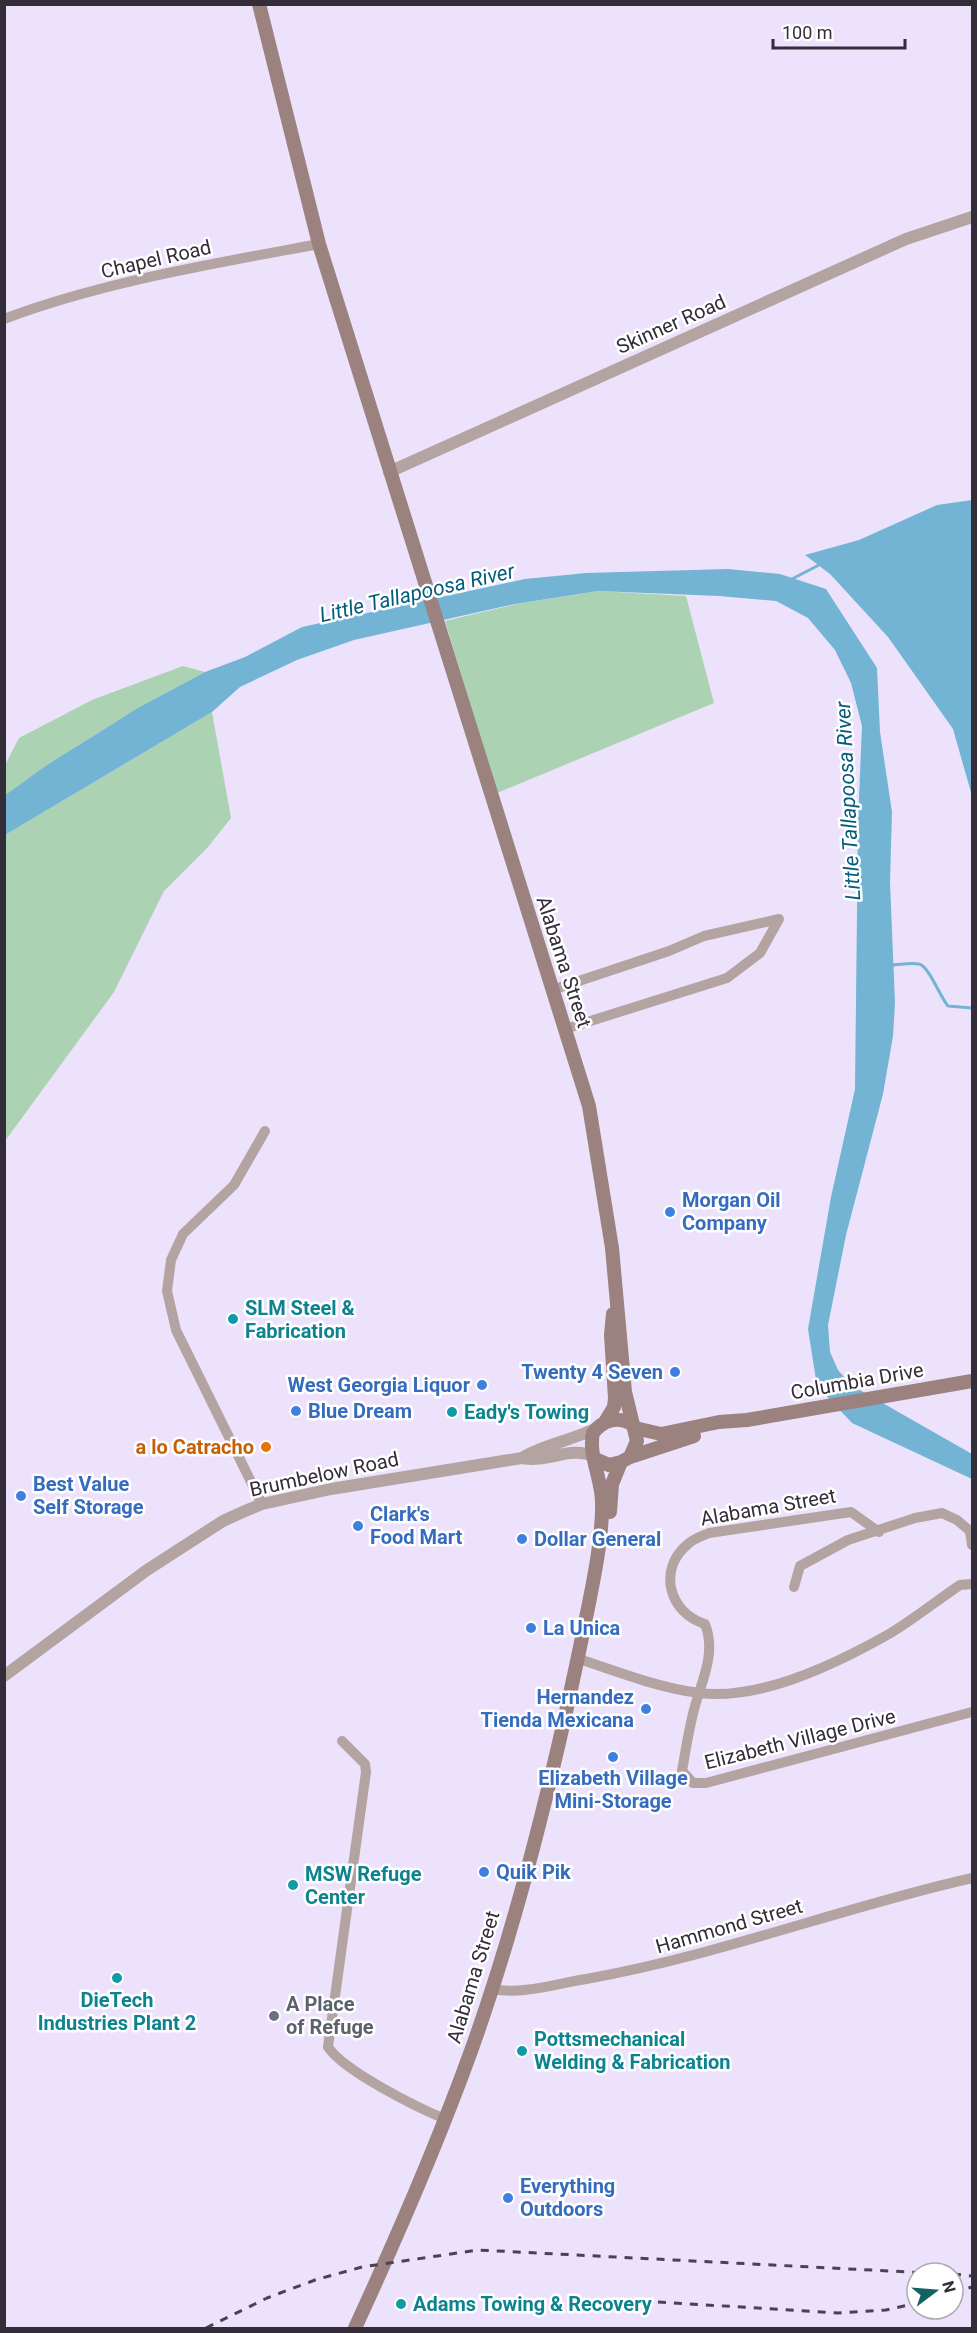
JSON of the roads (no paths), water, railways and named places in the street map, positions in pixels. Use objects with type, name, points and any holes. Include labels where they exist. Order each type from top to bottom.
[{"type":"main road","name":"Alabama Street","points":[[259,4],[319,244],[589,1106],[601,1166],[612,1248],[615,1294],[622,1335],[625,1392],[634,1426]]},
{"type":"main road","name":"Alabama Street","points":[[601,1425],[614,1407],[615,1398],[611,1335],[615,1294]]},
{"type":"main road","name":"Columbia Drive","points":[[634,1426],[661,1434],[719,1422],[747,1420],[972,1381]]},
{"type":"main road","points":[[620,1419],[634,1426],[637,1441],[626,1460],[609,1465],[594,1457],[592,1437],[601,1425],[620,1419]]},
{"type":"main road","name":"Columbia Drive","points":[[626,1460],[668,1443],[721,1430],[747,1420]]},
{"type":"main road","name":"Alabama Street","points":[[355,2328],[445,2119],[492,1989],[535,1837],[585,1622],[602,1516],[600,1477],[594,1457]]},
{"type":"main road","name":"Alabama Street","points":[[585,1622],[597,1596],[603,1567],[612,1484],[626,1460]]},
{"type":"street","name":"Skinner Road","points":[[389,472],[906,239],[972,218]]},
{"type":"street","name":"Chapel Road","points":[[4,320],[50,302],[221,263],[319,244]]},
{"type":"street","points":[[552,990],[669,951],[704,936],[779,920],[760,953],[727,978],[565,1029]]},
{"type":"street","points":[[262,1504],[177,1330],[167,1291],[171,1260],[183,1234],[234,1185],[266,1131]]},
{"type":"street","name":"Brumbelow Road","points":[[522,1458],[532,1451],[563,1443],[601,1425]]},
{"type":"street","name":"Brumbelow Road","points":[[4,1676],[147,1570],[223,1521],[262,1504],[331,1489],[522,1458],[543,1459],[577,1450],[594,1457]]},
{"type":"street","name":"Alabama Street","points":[[699,1694],[709,1661],[710,1637],[705,1624],[686,1615],[676,1605],[671,1593],[670,1578],[674,1564],[689,1543],[709,1533],[851,1512],[879,1532]]},
{"type":"street","points":[[794,1587],[800,1566],[848,1540],[879,1532],[915,1518],[942,1513],[957,1520],[970,1531],[972,1545]]},
{"type":"street","points":[[576,1658],[669,1687],[699,1694],[730,1695],[777,1684],[837,1660],[890,1634],[960,1585],[972,1584]]},
{"type":"street","name":"Elizabeth Village Drive","points":[[699,1694],[682,1771],[693,1783],[972,1712]]},
{"type":"street","points":[[342,1741],[364,1764],[366,1772],[328,2047],[335,2058],[362,2075],[445,2119]]},
{"type":"street","name":"Hammond Street","points":[[492,1989],[515,1991],[647,1968],[898,1894],[972,1878]]},
{"type":"water","points":[[972,500],[972,796],[953,729],[888,637],[830,574],[805,555],[859,540],[937,505]]},
{"type":"water","points":[[728,569],[780,574],[826,589],[877,668],[880,732],[892,812],[890,882],[895,1003],[893,1036],[883,1094],[846,1235],[828,1325],[830,1352],[838,1370],[851,1385],[972,1454],[972,1479],[852,1423],[817,1386],[808,1329],[831,1197],[855,1089],[858,822],[862,726],[851,683],[835,650],[808,618],[776,601],[598,591],[515,604],[354,640],[297,660],[240,687],[212,712],[5,835],[4,796],[47,765],[138,708],[205,672],[245,657],[302,627],[525,579],[586,573]]},
{"type":"waterway","points":[[790,580],[821,564]]},
{"type":"waterway","points":[[890,965],[909,963],[923,966],[948,1006],[972,1008]]},
{"type":"railway","points":[[206,2328],[267,2298],[315,2280],[362,2267],[478,2250],[905,2272]]},
{"type":"railway","points":[[965,2275],[972,2276]]},
{"type":"railway","points":[[965,2289],[972,2287]]},
{"type":"railway","points":[[626,2300],[838,2313],[886,2310],[905,2306]]},
{"type":"place","name":"Morgan Oil Company","points":[[670,1212]]},
{"type":"place","name":"SLM Steel & Fabrication","points":[[233,1319]]},
{"type":"place","name":"Twenty 4 Seven","points":[[675,1372]]},
{"type":"place","name":"West Georgia Liquor","points":[[482,1385]]},
{"type":"place","name":"Blue Dream","points":[[296,1411]]},
{"type":"place","name":"Eady's Towing","points":[[452,1412]]},
{"type":"place","name":"a lo Catracho","points":[[266,1447]]},
{"type":"place","name":"Best Value Self Storage","points":[[21,1496]]},
{"type":"place","name":"Clark's Food Mart","points":[[358,1526]]},
{"type":"place","name":"Dollar General","points":[[522,1539]]},
{"type":"place","name":"La Unica","points":[[531,1628]]},
{"type":"place","name":"Hernandez Tienda Mexicana","points":[[646,1709]]},
{"type":"place","name":"Elizabeth Village Mini-Storage","points":[[613,1757]]},
{"type":"place","name":"Quik Pik","points":[[484,1872]]},
{"type":"place","name":"MSW Refuge Center","points":[[293,1885]]},
{"type":"place","name":"DieTech Industries Plant 2","points":[[117,1978]]},
{"type":"place","name":"A Place of Refuge","points":[[274,2016]]},
{"type":"place","name":"Pottsmechanical Welding & Fabrication","points":[[522,2051]]},
{"type":"place","name":"Everything Outdoors","points":[[508,2198]]},
{"type":"place","name":"Adams Towing & Recovery","points":[[401,2304]]},
{"type":"water label","name":"Little Tallapoosa River","points":[[417,593]]},
{"type":"water label","name":"Little Tallapoosa River","points":[[848,801]]}]
